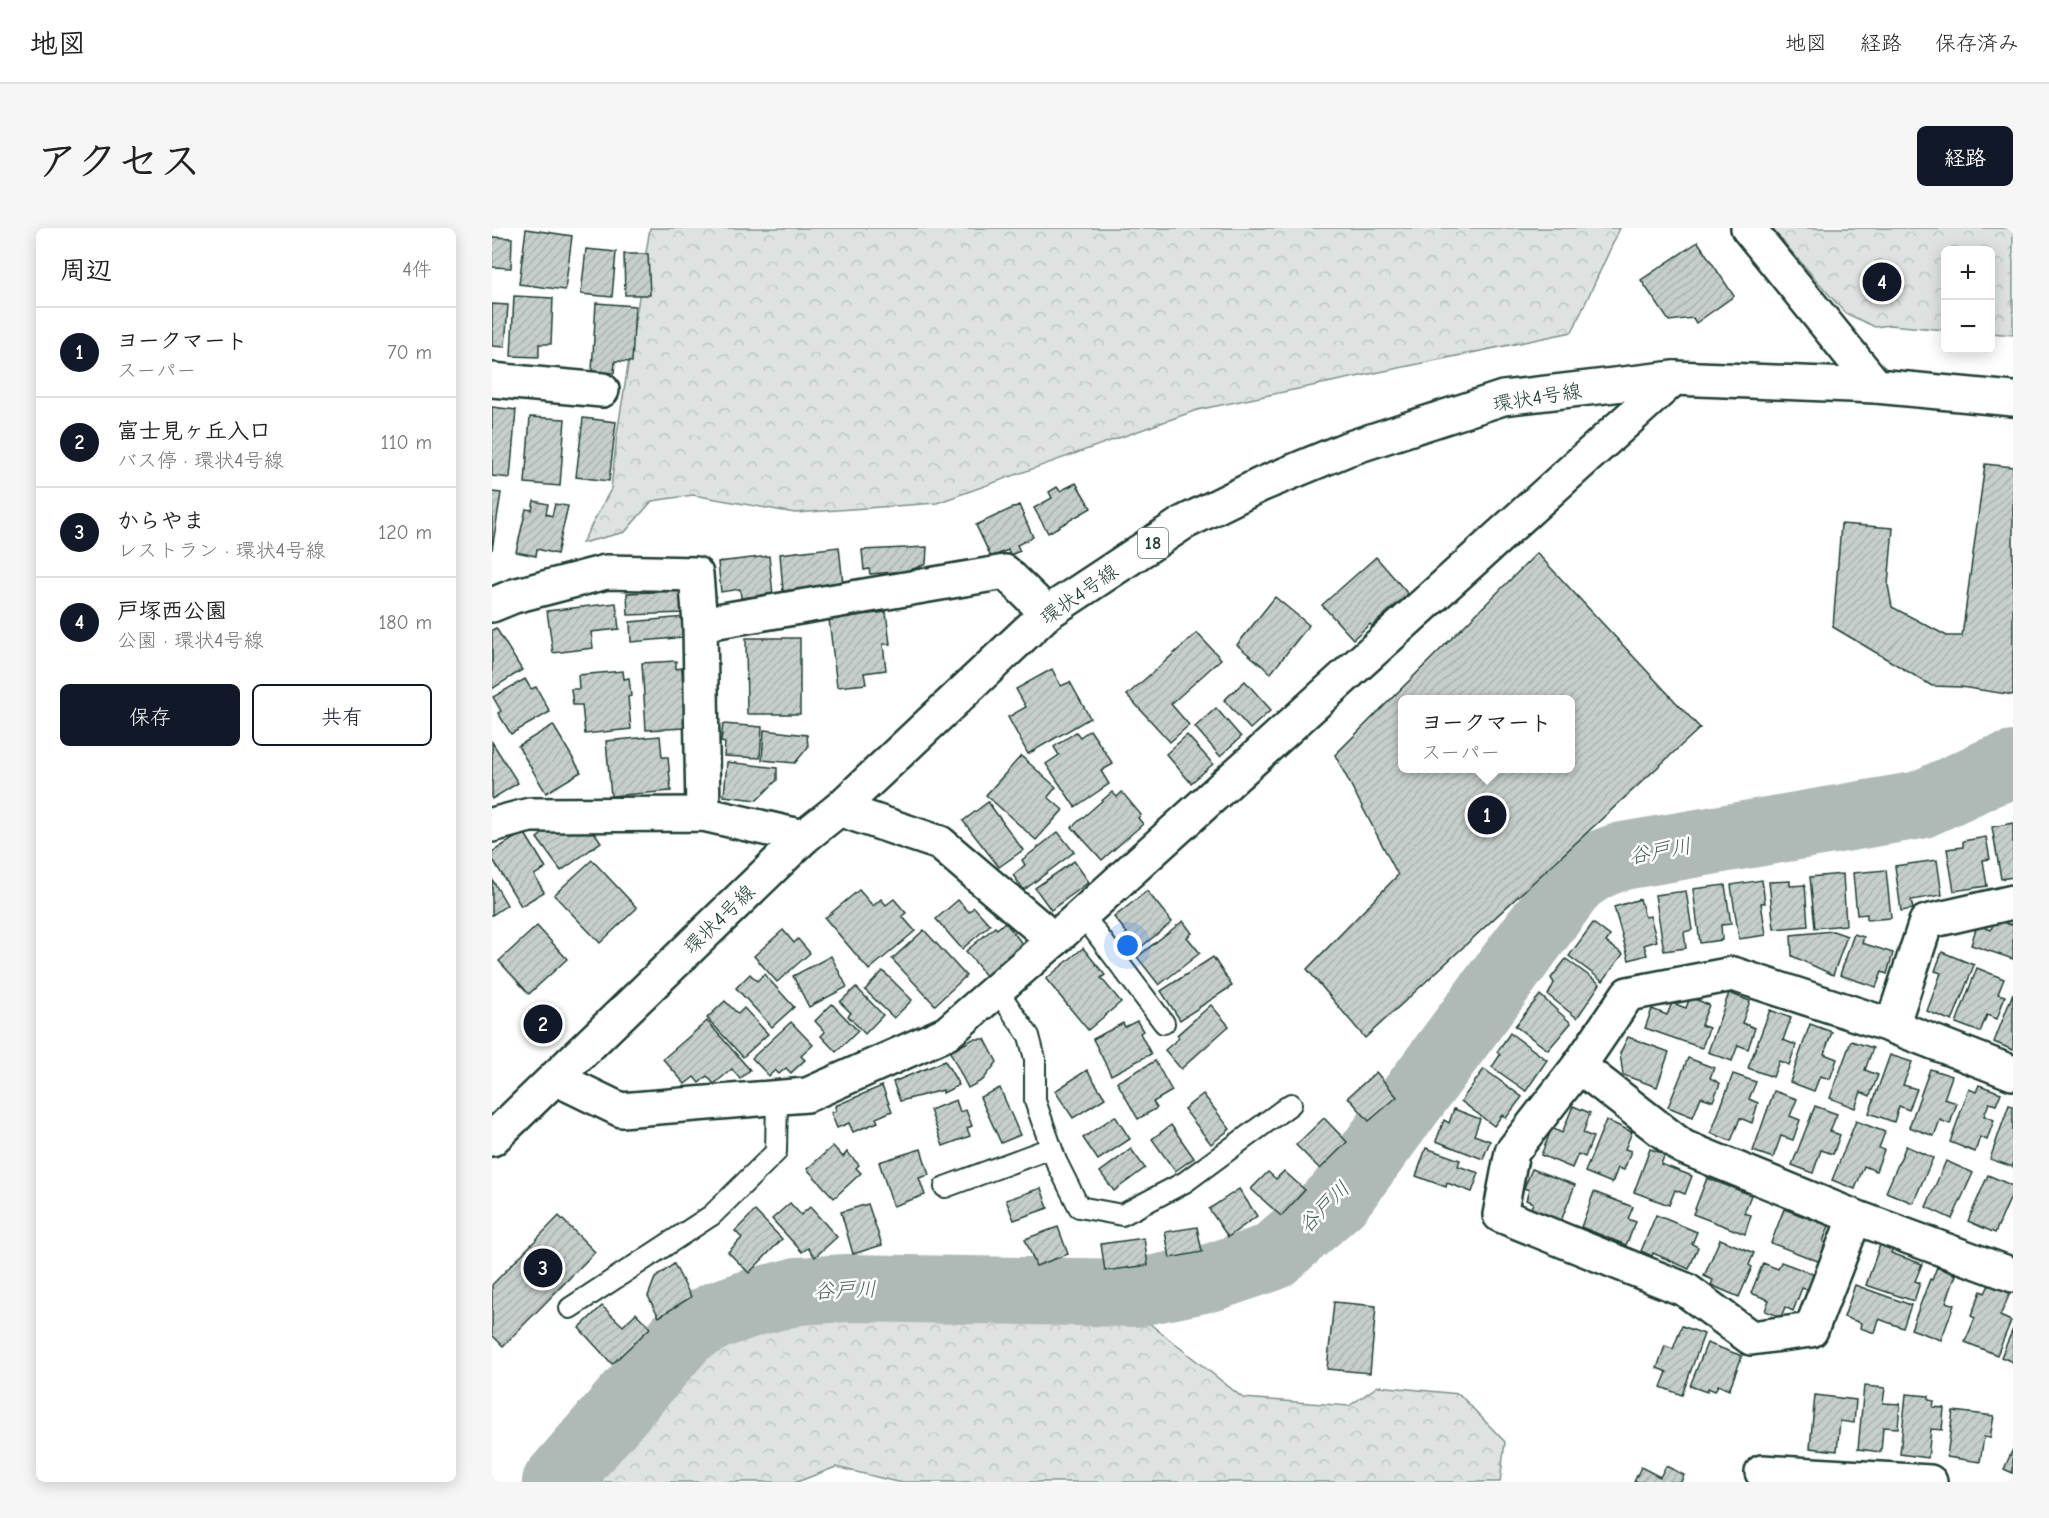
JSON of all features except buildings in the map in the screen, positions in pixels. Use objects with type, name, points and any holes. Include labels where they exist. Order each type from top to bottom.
[{"type":"street","points":[[1748,228],[1876,386]]},
{"type":"street","points":[[555,1078],[621,1110],[807,1095],[947,1033],[1054,940],[1674,378]]},
{"type":"street","name":"環状4号線","points":[[492,1139],[804,837],[839,809],[1047,613],[1183,524],[1260,485],[1347,448],[1503,399],[1674,378],[1876,386],[2013,399]]},
{"type":"street","points":[[492,380],[602,390]]},
{"type":"street","points":[[499,597],[606,572],[696,574],[700,624],[704,814]]},
{"type":"street","points":[[700,624],[1005,572],[1047,613]]},
{"type":"street","points":[[839,809],[940,843],[1054,940]]},
{"type":"street","points":[[492,825],[530,815],[704,814],[804,837]]},
{"type":"street","points":[[1892,1026],[1926,922],[2013,902]]},
{"type":"street","points":[[1855,1217],[1811,1330],[1751,1338],[1686,1290],[1500,1215],[1512,1152],[1579,1066],[1628,994],[1733,974],[1892,1026],[2013,1072]]},
{"type":"street","points":[[1579,1066],[1683,1147],[1855,1217],[2013,1275]]},
{"type":"street","points":[[1762,1472],[1930,1482]]},
{"type":"lane","points":[[1082,914],[1164,1023]]},
{"type":"lane","points":[[997,990],[1029,1036],[1035,1059],[1035,1101],[1056,1161],[1079,1207],[1122,1215],[1185,1182],[1291,1104]]},
{"type":"lane","points":[[570,1308],[712,1215],[776,1152],[777,1097]]},
{"type":"lane","points":[[945,1187],[1051,1148]]},
{"type":"green space","points":[[650,228],[1620,228],[1572,332],[1197,410],[937,503],[795,513],[693,495],[652,501],[625,532],[582,543],[611,489],[617,434]]},
{"type":"green space","points":[[1771,228],[2013,228],[2013,335],[1995,333],[1995,246],[1941,246],[1941,330],[1890,325],[1875,327],[1845,313]]},
{"type":"green space","points":[[981,1305],[1135,1312],[1243,1398],[1349,1406],[1378,1386],[1459,1394],[1505,1442],[1500,1482],[897,1482],[836,1467],[797,1482],[567,1482],[696,1347],[720,1331],[798,1306]]},
{"type":"waterway","name":"谷戸川","points":[[556,1482],[686,1332],[717,1315],[755,1302],[798,1291],[847,1288],[1135,1293],[1213,1277],[1272,1257],[1338,1199],[1574,881],[1586,872],[1623,856],[1920,805],[1991,772],[2013,765]]},
{"type":"place","name":"戸塚西公園","points":[[1882,282]]},
{"type":"place","name":"ヨークマート","points":[[1487,815]]},
{"type":"place","name":"富士見ヶ丘入口","points":[[543,1024]]},
{"type":"place","name":"からやま","points":[[543,1268]]}]
